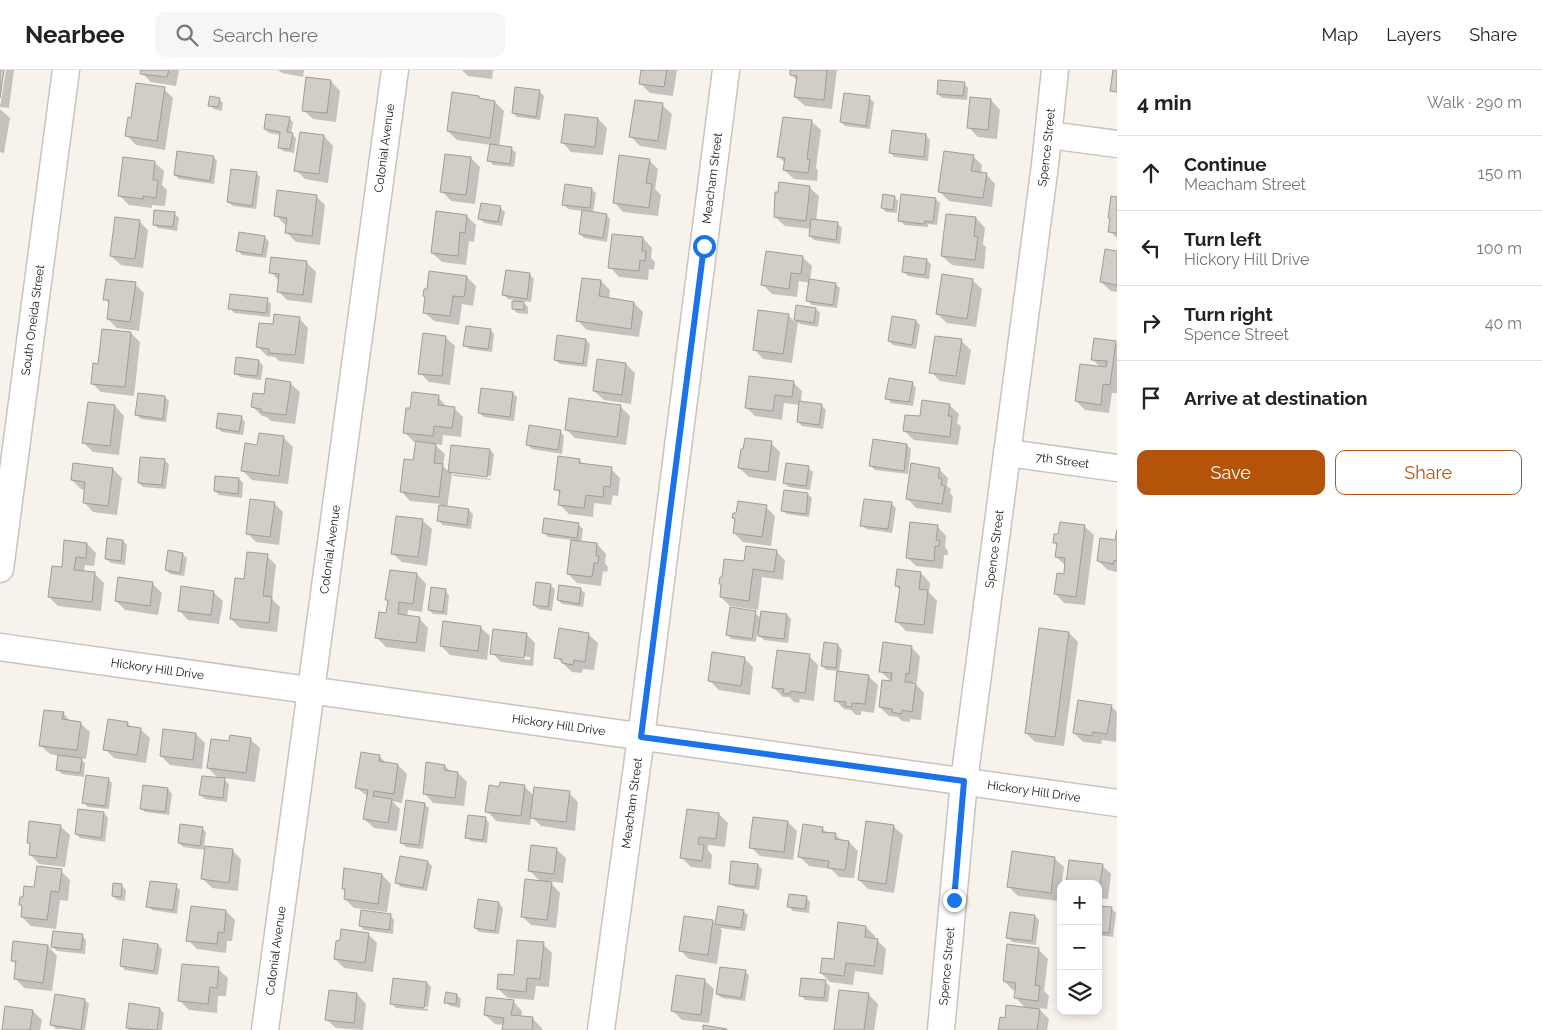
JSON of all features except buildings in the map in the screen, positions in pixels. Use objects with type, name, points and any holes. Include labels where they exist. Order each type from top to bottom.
[{"type":"street","name":"South Oneida Street","points":[[0,569],[66,70]]},
{"type":"street","name":"Colonial Avenue","points":[[265,1030],[395,70]]},
{"type":"street","name":"Meacham Street","points":[[601,1030],[641,737],[726,70]]},
{"type":"street","name":"Spence Street","points":[[942,1030],[964,781],[1049,135],[1055,70]]},
{"type":"street","points":[[1049,135],[1117,144]]},
{"type":"street","name":"7th Street","points":[[1007,453],[1117,468]]},
{"type":"street","name":"Hickory Hill Drive","points":[[0,647],[1117,803]]},
{"type":"route","points":[[704,246],[641,737],[964,781],[954,900]]}]
